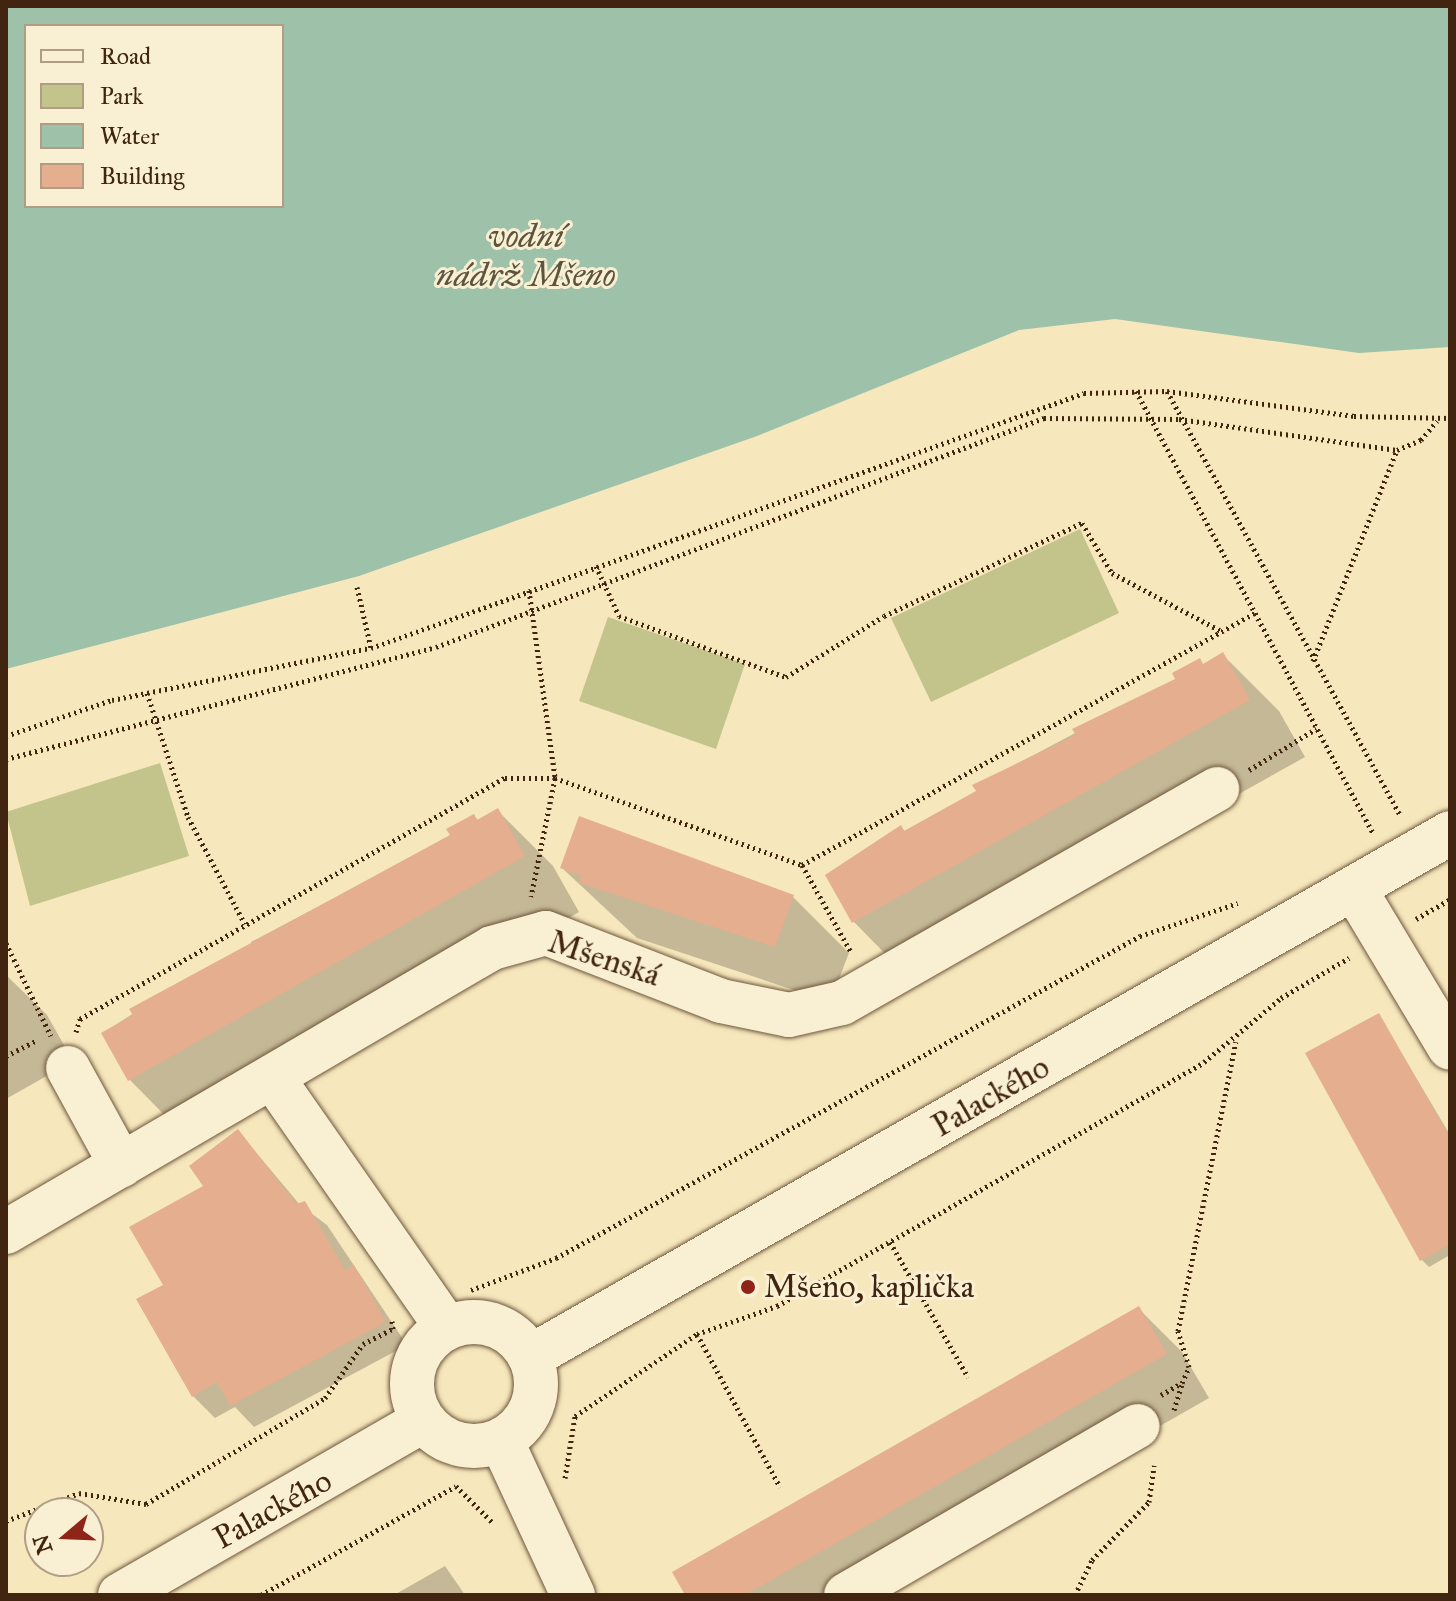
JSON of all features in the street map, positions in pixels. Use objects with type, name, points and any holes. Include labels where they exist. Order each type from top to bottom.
[{"type":"street","name":"Mšenská","points":[[6,1232],[492,948],[546,933],[721,1001],[789,1015],[842,1003],[1217,789]]},
{"type":"street","name":"Palackého","points":[[530,1357],[1393,869],[1450,833]]},
{"type":"street","points":[[1355,890],[1450,1048]]},
{"type":"street","points":[[59,1050],[121,1165]]},
{"type":"street","points":[[272,1077],[454,1309],[499,1327],[530,1357],[535,1400],[523,1422],[501,1440],[454,1443],[423,1421],[412,1375],[424,1347],[454,1309]]},
{"type":"street","name":"Palackého","points":[[120,1595],[423,1421]]},
{"type":"street","points":[[846,1595],[1155,1426]]},
{"type":"street","points":[[501,1440],[573,1595]]},
{"type":"path","points":[[1136,391],[1393,869]]},
{"type":"path","points":[[6,736],[147,693],[371,648],[1084,393],[1136,391],[1437,421],[1450,418]]},
{"type":"path","points":[[6,759],[153,716],[354,673],[1044,418],[1150,418],[1397,450],[1421,440],[1437,421]]},
{"type":"path","points":[[1312,661],[1397,450]]},
{"type":"path","points":[[596,566],[619,616],[786,677],[884,616],[1082,523],[1112,573],[1221,631]]},
{"type":"path","points":[[357,587],[371,648]]},
{"type":"path","points":[[529,590],[555,778],[530,903]]},
{"type":"path","points":[[802,865],[1255,613]]},
{"type":"path","points":[[147,693],[188,817],[245,924]]},
{"type":"path","points":[[1217,789],[1316,729]]},
{"type":"path","points":[[6,1056],[59,1050],[80,1019],[505,778],[555,778],[802,865],[855,957]]},
{"type":"path","points":[[565,1479],[575,1416],[697,1334],[777,1306],[890,1242],[1237,1041],[1281,998],[1450,899]]},
{"type":"path","points":[[6,943],[59,1050]]},
{"type":"path","points":[[1075,1595],[1092,1560],[1149,1502],[1155,1426],[1189,1367],[1178,1331],[1237,1041]]},
{"type":"path","points":[[890,1242],[968,1377]]},
{"type":"path","points":[[454,1309],[493,1286],[556,1258]]},
{"type":"path","points":[[6,1521],[79,1493],[146,1504],[325,1398],[363,1344],[393,1329],[390,1306]]},
{"type":"path","points":[[697,1334],[780,1487]]},
{"type":"path","points":[[1155,1426],[1182,1383]]},
{"type":"path","points":[[261,1595],[456,1486],[489,1518]]},
{"type":"path","points":[[272,1588],[275,1595]]},
{"type":"green space","points":[[1080,529],[1119,613],[931,702],[891,618]]},
{"type":"green space","points":[[608,617],[745,664],[716,749],[579,701]]},
{"type":"green space","points":[[160,763],[189,856],[30,906],[6,812]]},
{"type":"water","name":"vodní nádrž Mšeno","points":[[6,6],[1450,6],[1450,347],[1359,353],[1115,319],[1019,330],[757,436],[359,576],[6,669]]},
{"type":"building","points":[[1223,652],[1250,700],[852,923],[825,875],[901,825],[904,831],[976,791],[972,785],[1076,735],[1072,729],[1175,679],[1172,673],[1200,658],[1203,664]]},
{"type":"building","points":[[498,808],[525,856],[128,1081],[101,1033],[133,1015],[129,1009],[450,835],[446,829],[474,814],[477,820]]},
{"type":"building","points":[[579,816],[794,895],[775,947],[579,883],[581,876],[560,868]]},
{"type":"building","points":[[1379,1013],[1450,1138],[1450,1244],[1420,1261],[1305,1053]]},
{"type":"building","points":[[238,1129],[296,1204],[305,1201],[345,1270],[354,1265],[386,1322],[230,1406],[217,1382],[192,1397],[136,1299],[163,1285],[129,1227],[203,1186],[189,1166]]},
{"type":"building","points":[[1139,1306],[1167,1354],[745,1595],[685,1595],[672,1572]]},
{"type":"place","name":"Mšeno, kaplička","points":[[748,1287]]}]
